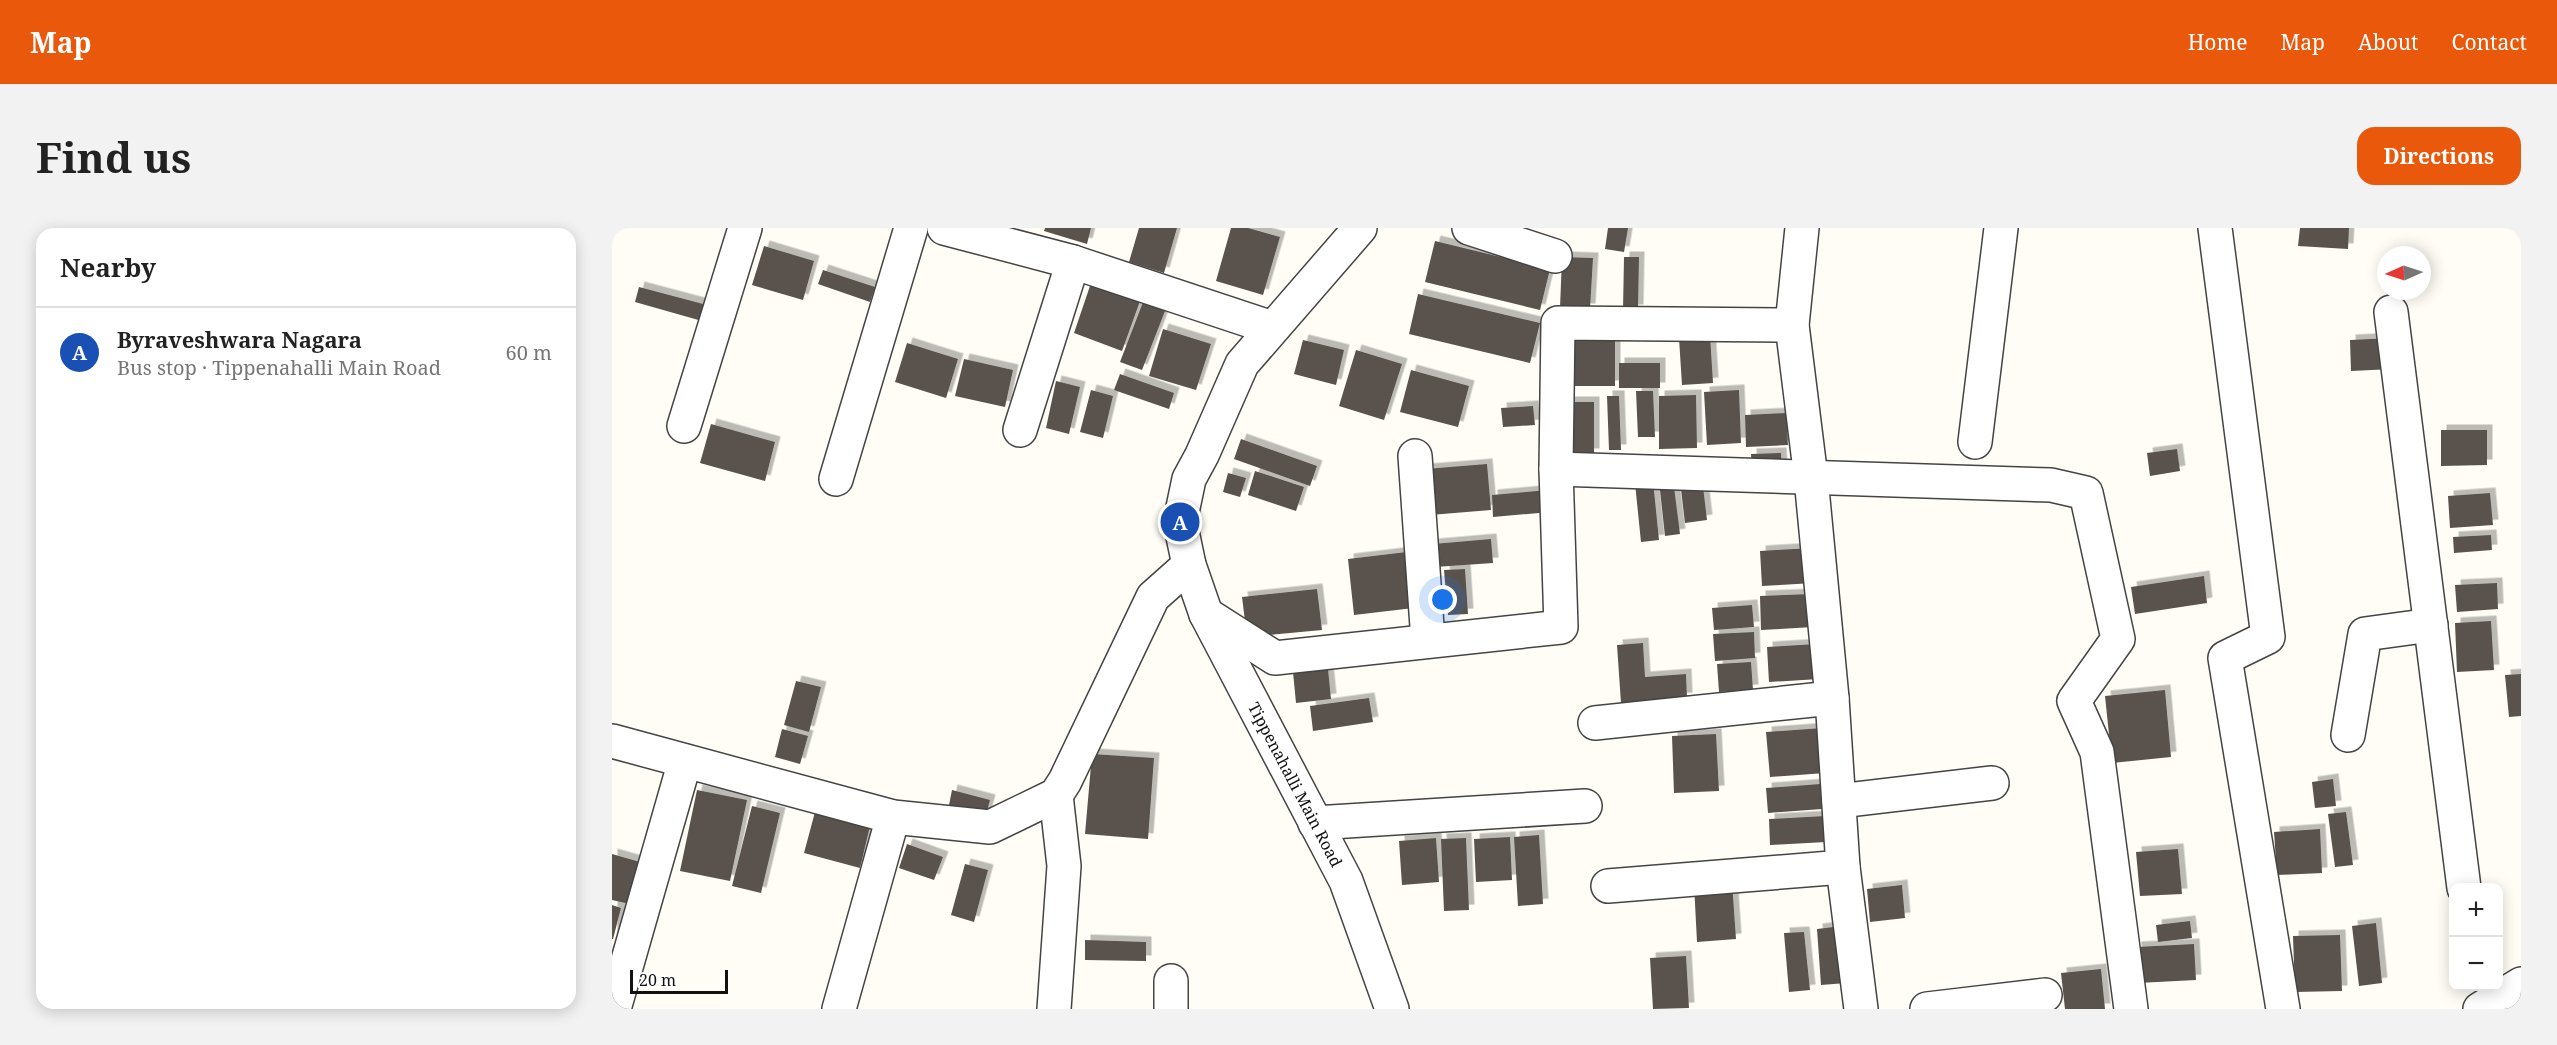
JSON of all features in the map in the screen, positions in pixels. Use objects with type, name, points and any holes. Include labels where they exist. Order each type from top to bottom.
[{"type":"street","points":[[684,426],[745,228]]},
{"type":"street","points":[[836,478],[911,228]]},
{"type":"street","points":[[944,228],[1073,262],[1272,328]]},
{"type":"street","name":"Tippenahalli Main Road","points":[[1360,228],[1242,364],[1189,479],[1180,522],[1189,565],[1206,614],[1346,881],[1392,1009]]},
{"type":"street","points":[[1469,228],[1555,256]]},
{"type":"street","points":[[1802,228],[1792,325],[1811,478],[1832,698],[1843,867],[1861,1009]]},
{"type":"street","points":[[1975,442],[2001,228]]},
{"type":"street","points":[[2215,228],[2268,637],[2225,658],[2283,1009]]},
{"type":"street","points":[[1020,430],[1073,262]]},
{"type":"street","points":[[2391,312],[2463,883]]},
{"type":"street","points":[[1206,614],[1275,658],[1561,627],[1556,469],[1558,323],[1792,325]]},
{"type":"street","points":[[1415,456],[1428,641]]},
{"type":"street","points":[[1556,469],[2051,485],[2086,493],[2118,639],[2074,701],[2097,752],[2131,1009]]},
{"type":"street","points":[[612,741],[893,817],[990,826],[1056,795],[1065,781],[1153,597],[1189,565]]},
{"type":"street","points":[[2348,735],[2365,634],[2431,625]]},
{"type":"street","points":[[1595,723],[1832,698]]},
{"type":"street","points":[[615,1009],[685,760]]},
{"type":"street","points":[[1839,801],[1992,783]]},
{"type":"street","points":[[1054,1009],[1064,866],[1056,795]]},
{"type":"street","points":[[1315,823],[1585,807]]},
{"type":"street","points":[[839,1009],[893,817]]},
{"type":"street","points":[[1608,886],[1843,867]]},
{"type":"street","points":[[2480,1009],[2521,984]]},
{"type":"street","points":[[2471,1009],[2472,991]]},
{"type":"street","points":[[1926,1009],[2045,994]]},
{"type":"building","points":[[1045,228],[1091,228],[1087,244],[1044,231]]},
{"type":"building","points":[[1139,228],[1177,228],[1164,273],[1129,262]]},
{"type":"building","points":[[1231,228],[1248,228],[1280,237],[1263,295],[1216,281]]},
{"type":"building","points":[[1608,228],[1628,228],[1624,252],[1605,249]]},
{"type":"building","points":[[2300,228],[2349,228],[2348,249],[2298,246]]},
{"type":"building","points":[[1435,241],[1550,269],[1540,310],[1425,282]]},
{"type":"building","points":[[764,246],[814,261],[803,300],[752,285]]},
{"type":"building","points":[[1562,257],[1593,258],[1590,309],[1560,308]]},
{"type":"building","points":[[1624,257],[1639,257],[1638,310],[1623,310]]},
{"type":"building","points":[[823,270],[875,287],[870,302],[818,284]]},
{"type":"building","points":[[1091,283],[1140,301],[1122,351],[1074,333]]},
{"type":"building","points":[[639,287],[707,305],[702,321],[635,302]]},
{"type":"building","points":[[1418,294],[1540,323],[1530,363],[1409,334]]},
{"type":"building","points":[[1143,302],[1165,311],[1142,370],[1120,362]]},
{"type":"building","points":[[1163,329],[1211,344],[1196,390],[1149,376]]},
{"type":"building","points":[[1566,332],[1615,332],[1615,386],[1566,386]]},
{"type":"building","points":[[1710,335],[1713,383],[1682,385],[1679,338]]},
{"type":"building","points":[[2392,338],[2393,369],[2351,371],[2350,340]]},
{"type":"building","points":[[1303,340],[1344,350],[1336,385],[1294,374]]},
{"type":"building","points":[[907,343],[958,359],[946,398],[895,382]]},
{"type":"building","points":[[1356,350],[1402,364],[1384,420],[1339,406]]},
{"type":"building","points":[[964,359],[1013,370],[1005,407],[955,396]]},
{"type":"building","points":[[1619,363],[1660,363],[1660,388],[1619,388]]},
{"type":"building","points":[[1411,370],[1469,386],[1458,427],[1400,412]]},
{"type":"building","points":[[1120,374],[1174,393],[1169,409],[1114,390]]},
{"type":"building","points":[[1056,381],[1080,387],[1069,434],[1046,428]]},
{"type":"building","points":[[1091,390],[1113,396],[1103,438],[1080,432]]},
{"type":"building","points":[[1739,390],[1741,443],[1707,445],[1704,392]]},
{"type":"building","points":[[1636,391],[1653,391],[1655,437],[1638,437]]},
{"type":"building","points":[[1696,395],[1697,448],[1659,449],[1659,396]]},
{"type":"building","points":[[1607,396],[1619,396],[1621,450],[1609,450]]},
{"type":"building","points":[[1561,402],[1594,402],[1594,454],[1561,454]]},
{"type":"building","points":[[1533,406],[1535,425],[1503,427],[1501,408]]},
{"type":"building","points":[[1786,413],[1788,445],[1746,447],[1745,415]]},
{"type":"building","points":[[711,424],[775,442],[765,481],[700,463]]},
{"type":"building","points":[[2441,430],[2487,430],[2487,465],[2441,466]]},
{"type":"building","points":[[1241,439],[1317,466],[1310,486],[1234,459]]},
{"type":"building","points":[[2177,449],[2180,471],[2150,476],[2147,453]]},
{"type":"building","points":[[1781,453],[1782,471],[1752,472],[1751,454]]},
{"type":"building","points":[[1487,464],[1491,510],[1430,515],[1425,469]]},
{"type":"building","points":[[1255,471],[1304,487],[1296,511],[1248,495]]},
{"type":"building","points":[[1228,473],[1246,478],[1240,497],[1223,492]]},
{"type":"building","points":[[1702,478],[1707,520],[1685,523],[1680,481]]},
{"type":"building","points":[[1673,479],[1680,534],[1665,536],[1659,481]]},
{"type":"building","points":[[1653,481],[1659,540],[1641,542],[1635,483]]},
{"type":"building","points":[[1548,490],[1550,512],[1493,517],[1492,495]]},
{"type":"building","points":[[2490,493],[2493,525],[2450,528],[2448,496]]},
{"type":"building","points":[[2491,535],[2492,550],[2454,553],[2453,537]]},
{"type":"building","points":[[1491,539],[1493,563],[1435,567],[1433,544]]},
{"type":"building","points":[[1812,548],[1814,583],[1762,586],[1760,551]]},
{"type":"building","points":[[1415,551],[1422,607],[1354,615],[1348,559]]},
{"type":"building","points":[[1465,569],[1468,614],[1448,615],[1444,570]]},
{"type":"building","points":[[2204,576],[2207,603],[2135,614],[2131,587]]},
{"type":"building","points":[[2497,583],[2498,609],[2457,612],[2455,585]]},
{"type":"building","points":[[1317,589],[1322,630],[1247,637],[1242,597]]},
{"type":"building","points":[[1811,594],[1813,627],[1761,630],[1760,596]]},
{"type":"building","points":[[1752,605],[1754,627],[1714,630],[1712,608]]},
{"type":"building","points":[[2491,621],[2494,670],[2457,672],[2455,623]]},
{"type":"building","points":[[1754,632],[1755,658],[1715,661],[1713,634]]},
{"type":"building","points":[[1643,643],[1645,677],[1686,674],[1687,698],[1621,703],[1617,645]]},
{"type":"building","points":[[1816,644],[1819,679],[1769,682],[1767,647]]},
{"type":"building","points":[[1751,662],[1753,690],[1719,692],[1717,664]]},
{"type":"building","points":[[1328,669],[1331,699],[1296,703],[1293,672]]},
{"type":"building","points":[[2521,674],[2521,716],[2509,717],[2505,675]]},
{"type":"building","points":[[796,681],[821,687],[809,732],[784,725]]},
{"type":"building","points":[[2165,690],[2171,757],[2112,763],[2105,696]]},
{"type":"building","points":[[1369,698],[1373,722],[1313,731],[1310,706]]},
{"type":"building","points":[[1822,728],[1825,773],[1770,777],[1766,732]]},
{"type":"building","points":[[782,729],[808,736],[800,764],[775,757]]},
{"type":"building","points":[[1716,734],[1719,791],[1674,793],[1672,736]]},
{"type":"building","points":[[1092,754],[1154,758],[1148,839],[1085,834]]},
{"type":"building","points":[[2333,779],[2336,806],[2315,808],[2312,782]]},
{"type":"building","points":[[1820,784],[1822,809],[1768,813],[1766,788]]},
{"type":"building","points":[[697,790],[747,800],[730,881],[680,871]]},
{"type":"building","points":[[952,790],[990,800],[986,815],[949,805]]},
{"type":"building","points":[[752,806],[780,813],[761,893],[732,886]]},
{"type":"building","points":[[815,812],[870,826],[860,868],[804,853]]},
{"type":"building","points":[[2346,812],[2353,865],[2335,867],[2328,814]]},
{"type":"building","points":[[1825,816],[1826,842],[1770,845],[1769,819]]},
{"type":"building","points":[[2320,829],[2322,873],[2277,875],[2274,832]]},
{"type":"building","points":[[1539,835],[1543,904],[1518,906],[1514,837]]},
{"type":"building","points":[[1510,837],[1512,880],[1476,882],[1474,839]]},
{"type":"building","points":[[1436,838],[1439,882],[1402,885],[1399,841]]},
{"type":"building","points":[[1466,838],[1469,910],[1444,911],[1441,839]]},
{"type":"building","points":[[907,844],[943,857],[934,880],[899,868]]},
{"type":"building","points":[[2178,849],[2182,894],[2140,896],[2136,852]]},
{"type":"building","points":[[612,854],[640,862],[630,904],[612,900]]},
{"type":"building","points":[[965,864],[988,870],[974,922],[951,915]]},
{"type":"building","points":[[1732,882],[1736,939],[1697,942],[1694,884]]},
{"type":"building","points":[[1902,885],[1905,918],[1870,922],[1867,889]]},
{"type":"building","points":[[612,905],[621,908],[613,939],[612,939]]},
{"type":"building","points":[[2190,921],[2192,938],[2158,942],[2156,925]]},
{"type":"building","points":[[2376,923],[2382,983],[2359,986],[2352,926]]},
{"type":"building","points":[[1842,926],[1846,983],[1821,985],[1817,929]]},
{"type":"building","points":[[1804,932],[1810,990],[1789,992],[1784,933]]},
{"type":"building","points":[[2340,935],[2342,991],[2295,992],[2293,936]]},
{"type":"building","points":[[1085,940],[1146,942],[1146,961],[1085,960]]},
{"type":"building","points":[[2194,944],[2196,980],[2138,983],[2136,947]]},
{"type":"building","points":[[1686,956],[1689,1008],[1653,1009],[1650,958]]},
{"type":"building","points":[[2101,969],[2105,1009],[2065,1009],[2061,973]]},
{"type":"place","name":"Byraveshwara Nagara","points":[[1180,522]]}]
